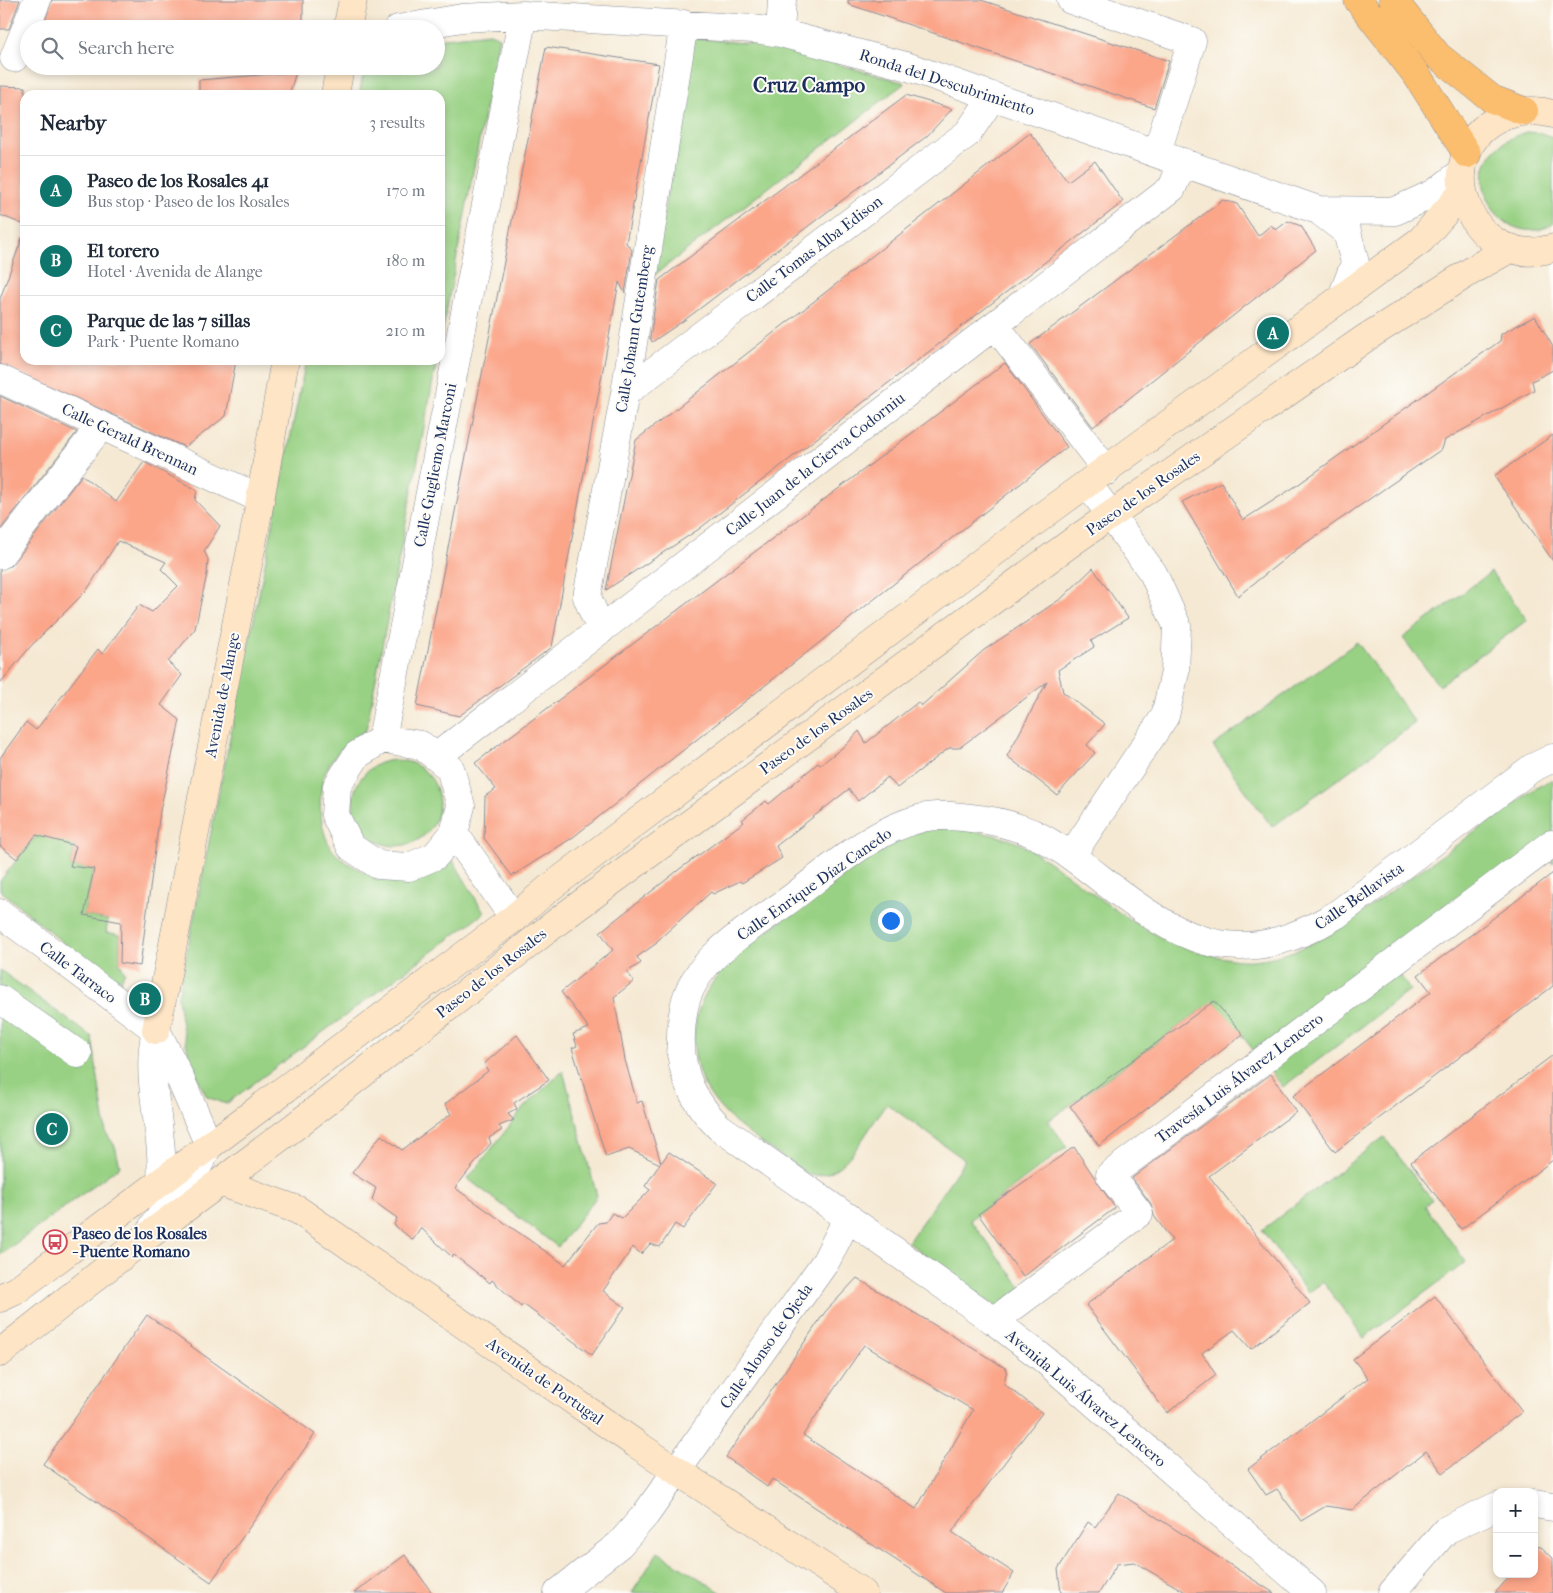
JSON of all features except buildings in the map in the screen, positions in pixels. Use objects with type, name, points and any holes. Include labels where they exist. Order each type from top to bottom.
[{"type":"highway","points":[[1358,0],[1416,74],[1464,173]]},
{"type":"highway","points":[[1393,0],[1438,56],[1492,98],[1524,111]]},
{"type":"main road","points":[[349,20],[353,0]]},
{"type":"main road","points":[[336,90],[338,75]]},
{"type":"main road","points":[[1524,111],[1553,114]]},
{"type":"main road","name":"Paseo de los Rosales","points":[[0,1298],[15,1291],[514,918],[556,884],[1049,511],[1421,240],[1464,173],[1476,138],[1487,127],[1503,117],[1524,111]]},
{"type":"main road","points":[[1464,173],[1467,210],[1480,229],[1496,241],[1511,248],[1550,252]]},
{"type":"main road","name":"Paseo de los Rosales","points":[[0,1352],[566,914],[1111,515],[1367,337],[1479,266],[1511,248]]},
{"type":"main road","name":"Avenida de Alange","points":[[156,1030],[254,534],[284,365]]},
{"type":"main road","name":"Avenida de Portugal","points":[[220,1182],[298,1210],[678,1472],[863,1593]]},
{"type":"street","points":[[29,20],[37,0]]},
{"type":"street","points":[[780,33],[782,0]]},
{"type":"street","points":[[1071,0],[1192,41],[1157,152]]},
{"type":"street","name":"Ronda del Descubrimiento","points":[[427,20],[463,9],[522,15],[754,28],[906,66],[1157,152],[1318,210],[1348,232],[1355,263],[1342,297]]},
{"type":"street","name":"Calle Gugliemo Marconi","points":[[382,739],[522,15]]},
{"type":"street","name":"Calle Johann Gutemberg","points":[[601,630],[587,597],[624,393],[684,24]]},
{"type":"street","points":[[14,57],[20,42]]},
{"type":"street","name":"Calle Tomas Alba Edison","points":[[624,393],[968,133],[993,96]]},
{"type":"street","name":"Calle Juan de la Cierva Codorniu","points":[[436,757],[1172,188],[1183,162]]},
{"type":"street","points":[[1318,210],[1395,211],[1435,192],[1464,173]]},
{"type":"street","points":[[995,325],[1097,477],[1111,515],[1153,573],[1177,626],[1175,672],[1165,716],[1071,856]]},
{"type":"street","name":"Calle Gerald Brennan","points":[[0,379],[259,498]]},
{"type":"street","points":[[0,555],[101,426]]},
{"type":"street","points":[[382,739],[421,745],[436,757],[450,768],[461,806],[454,833],[435,856],[409,867],[378,865],[351,847],[335,815],[337,786],[357,756],[382,739]]},
{"type":"street","name":"Calle Bellavista","points":[[1071,856],[1122,896],[1170,928],[1194,938],[1220,945],[1244,947],[1268,944],[1314,928],[1336,915],[1532,768],[1553,758]]},
{"type":"street","name":"Calle Enrique Díaz Canedo","points":[[848,1217],[719,1127],[703,1112],[691,1093],[684,1070],[682,1020],[685,1002],[703,968],[735,939],[879,834],[924,817],[950,816],[1006,824],[1032,833],[1071,856]]},
{"type":"street","points":[[454,833],[514,918]]},
{"type":"street","name":"Travesía Luis Álvarez Lencero","points":[[994,1321],[1139,1213],[1110,1175],[1551,844]]},
{"type":"street","name":"Calle Tarraco","points":[[0,913],[156,1030]]},
{"type":"street","points":[[0,1000],[78,1054]]},
{"type":"street","points":[[156,1030],[179,1076],[209,1145]]},
{"type":"street","points":[[156,1030],[151,1059],[152,1085],[162,1161],[161,1181]]},
{"type":"street","name":"Paseo de los Rosales","points":[[141,1241],[191,1179],[209,1145]]},
{"type":"street","name":"Avenida Luis Álvarez Lencero","points":[[848,1217],[994,1321],[1045,1360],[1312,1593]]},
{"type":"street","name":"Calle Alonso de Ojeda","points":[[558,1593],[620,1544],[646,1514],[678,1472],[826,1261],[848,1217]]},
{"type":"street","points":[[1538,1505],[1553,1507]]},
{"type":"street","points":[[1392,1593],[1446,1530],[1493,1508]]},
{"type":"green space","points":[[490,33],[499,37],[445,318],[445,90],[360,90],[363,75],[445,75],[445,38]]},
{"type":"green space","points":[[693,38],[773,46],[905,83],[653,276]]},
{"type":"green space","points":[[1526,132],[1541,133],[1553,137],[1553,224],[1533,230],[1514,227],[1499,216],[1488,200],[1483,181],[1487,162],[1501,145]]},
{"type":"green space","points":[[305,365],[436,365],[366,730],[348,743],[329,764],[321,791],[321,814],[326,837],[330,847],[336,854],[357,868],[375,875],[386,876],[450,855],[484,913],[226,1104],[207,1097],[201,1085],[187,1048],[178,996]]},
{"type":"green space","points":[[1491,572],[1527,620],[1439,686],[1403,638]]},
{"type":"green space","points":[[1357,642],[1415,723],[1272,827],[1213,746]]},
{"type":"green space","points":[[388,760],[404,760],[413,763],[427,772],[436,786],[439,803],[436,820],[427,834],[413,843],[404,846],[388,846],[372,839],[360,827],[353,811],[353,795],[360,779],[372,767]]},
{"type":"green space","points":[[85,775],[75,846],[70,866],[94,869],[84,915],[108,920],[106,932],[120,935],[120,963],[125,972],[117,988],[0,890],[0,881]]},
{"type":"green space","points":[[1553,779],[1553,864],[1547,856],[1396,970],[1410,990],[1283,1087],[1214,1001],[1048,1121],[1067,1147],[970,1220],[1022,1288],[998,1308],[957,1281],[908,1242],[965,1160],[887,1104],[845,1162],[834,1170],[822,1175],[809,1175],[750,1135],[732,1120],[717,1104],[705,1085],[697,1064],[694,1039],[696,1018],[712,983],[724,968],[753,942],[861,860],[894,841],[911,834],[942,828],[957,829],[990,834],[1012,841],[1038,854],[1119,913],[1171,942],[1211,955],[1237,960],[1253,960],[1297,950],[1338,929],[1536,788]]},
{"type":"green space","points":[[0,970],[92,1037],[106,1133],[115,1146],[120,1166],[0,1255]]},
{"type":"green space","points":[[563,1071],[597,1196],[558,1247],[468,1179],[524,1107]]},
{"type":"green space","points":[[1384,1137],[1432,1200],[1425,1206],[1466,1262],[1364,1338],[1323,1282],[1308,1293],[1262,1230]]},
{"type":"green space","points":[[658,1552],[722,1593],[632,1593]]},
{"type":"place","name":"Paseo de los Rosales 41","points":[[1273,333]]},
{"type":"place","name":"El torero","points":[[145,999]]},
{"type":"place","name":"Parque de las 7 sillas","points":[[52,1129]]},
{"type":"place","name":"Paseo de los Rosales - Puente Romano","points":[[55,1242]]},
{"type":"district","name":"Cruz Campo","points":[[809,85]]}]
